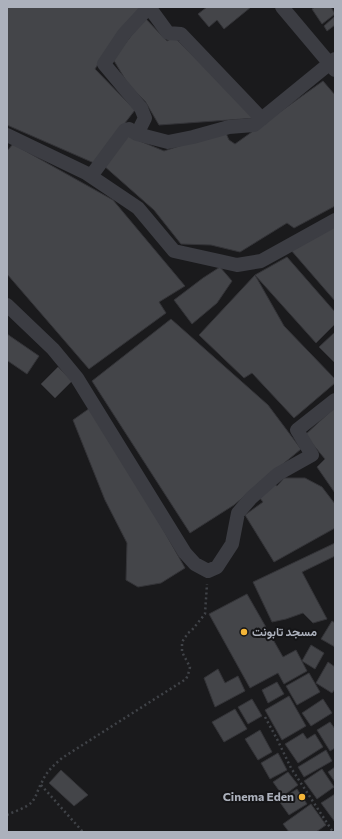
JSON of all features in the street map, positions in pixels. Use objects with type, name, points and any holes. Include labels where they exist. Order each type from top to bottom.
[{"type":"street","points":[[137,134],[145,118],[141,108],[104,64],[124,34],[149,7],[168,33],[181,34],[262,119]]},
{"type":"street","points":[[91,176],[125,130],[129,129],[137,134],[168,142],[229,128],[254,125],[333,64],[282,7]]},
{"type":"street","points":[[7,134],[91,176],[138,208],[174,251],[237,265],[260,261],[335,220]]},
{"type":"street","points":[[7,305],[53,349],[77,378],[185,553],[195,564],[208,571],[217,567],[232,544],[238,513],[251,498],[278,474],[312,455],[297,430],[335,401]]},
{"type":"path","points":[[7,815],[33,801],[40,784],[47,773],[62,758],[186,679],[190,667],[182,652],[182,642],[205,614],[208,571]]},
{"type":"path","points":[[265,717],[291,768],[333,832]]},
{"type":"path","points":[[40,784],[83,832]]},
{"type":"building","points":[[7,7],[141,7],[116,35],[95,69],[135,110],[94,163],[7,125]]},
{"type":"building","points":[[207,7],[251,7],[224,29],[217,20],[209,27],[198,14]]},
{"type":"building","points":[[315,7],[331,7],[335,14],[322,24],[312,9]]},
{"type":"building","points":[[334,17],[335,25],[327,31],[324,26]]},
{"type":"building","points":[[145,18],[167,41],[174,37],[257,118],[159,125],[145,101],[128,84],[113,59]]},
{"type":"building","points":[[323,81],[335,95],[335,206],[294,228],[287,223],[240,252],[211,245],[181,244],[154,210],[103,165],[123,134],[164,151],[225,131],[229,140],[235,144]]},
{"type":"building","points":[[13,144],[113,200],[185,286],[159,302],[166,313],[89,369],[7,274],[7,151]]},
{"type":"building","points":[[335,225],[335,301],[290,249]]},
{"type":"building","points":[[287,257],[335,312],[335,324],[316,343],[255,275]]},
{"type":"building","points":[[220,267],[232,281],[217,303],[192,324],[174,300]]},
{"type":"building","points":[[255,275],[284,326],[335,379],[335,383],[294,418],[252,373],[244,378],[199,335]]},
{"type":"building","points":[[171,319],[268,405],[301,449],[234,505],[190,533],[92,381]]},
{"type":"building","points":[[335,332],[335,363],[319,347]]},
{"type":"building","points":[[7,334],[39,356],[27,374],[8,361],[7,362]]},
{"type":"building","points":[[58,367],[72,381],[55,398],[41,384]]},
{"type":"building","points":[[90,408],[111,437],[185,568],[161,583],[138,587],[126,580],[127,543],[105,500],[73,420]]},
{"type":"building","points":[[334,408],[335,493],[317,467],[325,459],[305,435]]},
{"type":"building","points":[[284,478],[305,478],[322,487],[335,504],[335,528],[274,562],[245,515],[263,502],[259,497],[274,484],[277,486]]},
{"type":"building","points":[[335,543],[335,556],[302,572],[327,619],[313,623],[303,613],[272,622],[253,582]]},
{"type":"building","name":"مسجد تابونت","points":[[247,594],[283,657],[296,650],[307,671],[284,684],[278,673],[250,688],[209,614]]},
{"type":"building","points":[[332,621],[335,623],[335,647],[321,639]]},
{"type":"building","points":[[311,645],[324,653],[315,669],[302,661]]},
{"type":"building","points":[[328,662],[335,667],[335,689],[332,693],[316,683]]},
{"type":"building","points":[[218,669],[225,683],[238,676],[245,691],[215,707],[204,678]]},
{"type":"building","points":[[309,673],[320,692],[297,705],[286,686]]},
{"type":"building","points":[[277,682],[284,694],[268,703],[262,690]]},
{"type":"building","points":[[289,696],[306,726],[282,740],[265,710]]},
{"type":"building","points":[[252,699],[262,716],[248,724],[238,707]]},
{"type":"building","points":[[323,699],[332,713],[311,726],[302,713]]},
{"type":"building","points":[[235,709],[247,729],[224,742],[212,722]]},
{"type":"building","points":[[330,722],[335,729],[335,748],[330,751],[317,730]]},
{"type":"building","points":[[260,730],[272,752],[258,760],[245,739]]},
{"type":"building","points":[[303,733],[307,739],[315,734],[323,747],[298,763],[285,744]]},
{"type":"building","points":[[326,750],[332,761],[304,777],[298,767]]},
{"type":"building","points":[[278,753],[287,770],[270,779],[261,763]]},
{"type":"building","points":[[335,767],[335,782],[328,772]]},
{"type":"building","points":[[322,769],[334,787],[317,799],[304,781]]},
{"type":"building","points":[[61,770],[88,795],[74,806],[49,783]]},
{"type":"building","points":[[288,772],[298,785],[283,796],[273,782]]},
{"type":"building","points":[[297,789],[307,804],[289,815],[279,801]]},
{"type":"building","points":[[335,794],[335,822],[321,803]]},
{"type":"building","points":[[311,804],[326,825],[316,832],[289,832],[283,824]]},
{"type":"place","name":"مسجد تابونت","points":[[244,632]]},
{"type":"place","name":"Cinema Eden","points":[[302,797]]}]
